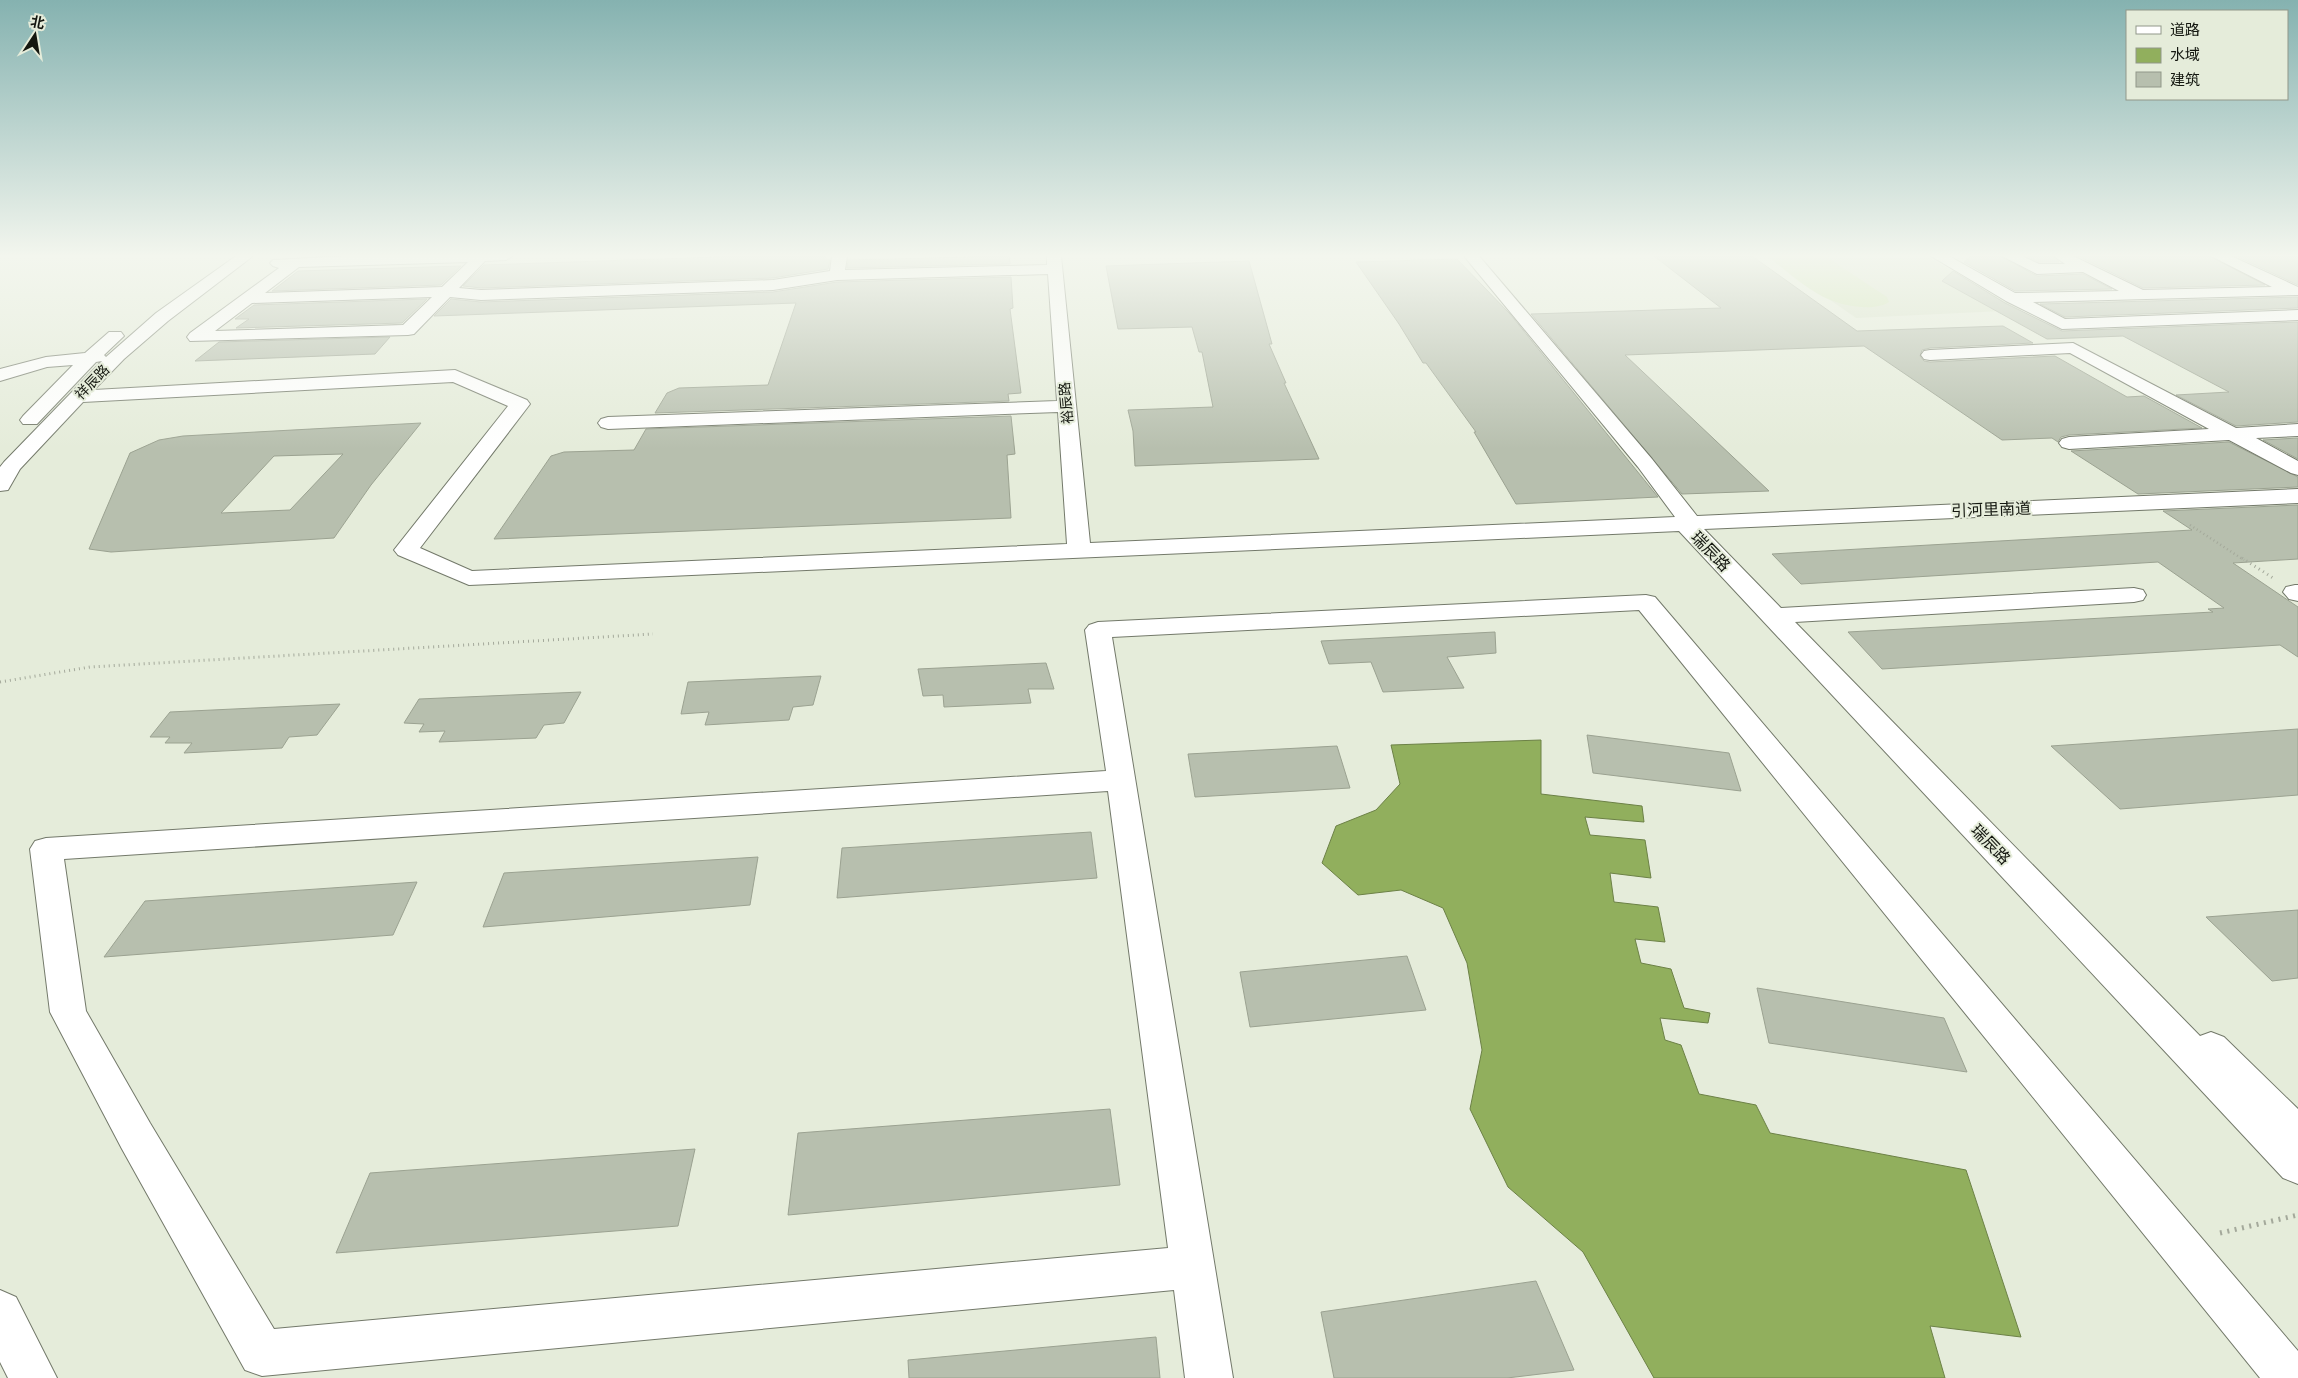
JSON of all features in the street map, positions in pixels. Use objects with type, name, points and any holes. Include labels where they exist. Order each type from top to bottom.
[{"type":"street","name":"祥辰路","points":[[21,429],[90,358],[136,320]]},
{"type":"street","name":"祥辰路","points":[[0,485],[11,466],[118,356],[158,320]]},
{"type":"street","points":[[218,320],[196,337],[408,330],[418,320]]},
{"type":"street","name":"裕辰路","points":[[1059,320],[1079,550]]},
{"type":"street","name":"瑞辰路","points":[[1525,320],[1645,464],[1690,522],[2298,1165]]},
{"type":"street","points":[[2055,320],[2062,324],[2182,320]]},
{"type":"street","points":[[1930,355],[2073,348],[2298,469]]},
{"type":"street","points":[[0,375],[46,362],[118,356]]},
{"type":"street","name":"引河里南道","points":[[78,397],[455,376],[520,404],[406,550],[469,578],[2298,496]]},
{"type":"street","points":[[608,423],[1067,406]]},
{"type":"street","points":[[2069,444],[2298,430]]},
{"type":"street","points":[[1779,615],[2134,595]]},
{"type":"street","points":[[1209,1378],[1122,780],[1098,630],[1646,602],[2290,1378]]},
{"type":"street","name":"瑞辰路","points":[[1779,615],[2298,1136]]},
{"type":"street","points":[[1122,780],[46,849],[68,1012],[136,1136],[262,1353],[1193,1267]]},
{"type":"street","points":[[0,1313],[32,1378]]},
{"type":"path","points":[[2156,503],[2297,592]]},
{"type":"path","points":[[0,682],[90,667],[653,634]]},
{"type":"path","points":[[2178,1242],[2298,1215]]},
{"type":"water","points":[[1541,740],[1541,794],[1642,806],[1644,822],[1585,817],[1590,835],[1645,840],[1651,878],[1610,873],[1614,902],[1658,907],[1665,942],[1635,939],[1641,963],[1671,969],[1684,1008],[1710,1013],[1708,1023],[1660,1018],[1665,1040],[1681,1045],[1699,1094],[1756,1105],[1770,1133],[1966,1170],[2021,1337],[1930,1326],[1945,1378],[1654,1378],[1583,1252],[1508,1187],[1470,1109],[1482,1050],[1467,963],[1443,908],[1401,890],[1358,895],[1322,863],[1336,826],[1376,810],[1400,784],[1391,745]]},
{"type":"building","points":[[247,320],[405,320],[402,323],[236,328]]},
{"type":"building","points":[[790,320],[1011,320],[1021,393],[1008,394],[1009,401],[655,413],[667,393],[679,388],[768,385]]},
{"type":"building","points":[[1116,320],[1265,320],[1272,344],[1269,344],[1286,383],[1284,383],[1319,459],[1135,466],[1133,431],[1128,410],[1213,407],[1202,352],[1199,352],[1192,327],[1118,329]]},
{"type":"building","points":[[1396,320],[1515,320],[1658,497],[1516,504],[1474,432],[1476,432],[1426,363],[1423,363]]},
{"type":"building","points":[[1536,320],[1842,320],[1857,331],[2003,326],[2033,343],[1930,348],[1922,350],[1920,356],[1924,361],[1930,362],[2055,356],[2127,397],[2144,396],[2202,428],[2069,435],[2061,437],[2058,442],[2052,438],[2002,440],[1864,346],[1625,355],[1769,491],[1682,494]]},
{"type":"building","points":[[2013,320],[2040,320],[2062,331],[2298,322],[2298,422],[2236,426],[2176,395],[2229,392],[2123,336],[2047,339]]},
{"type":"building","points":[[390,337],[375,354],[195,361],[219,342]]},
{"type":"building","points":[[1011,416],[1015,454],[1007,455],[1011,518],[494,539],[551,456],[564,452],[634,450],[646,429]]},
{"type":"building","points":[[421,423],[371,485],[334,538],[111,552],[89,549],[130,453],[159,440],[183,436]],"holes":[[[343,454],[290,510],[221,513],[274,456]]]},
{"type":"building","points":[[2298,438],[2298,459],[2263,440]]},
{"type":"building","points":[[2229,442],[2298,477],[2298,487],[2138,494],[2071,451]]},
{"type":"building","points":[[2298,505],[2298,559],[2233,563],[2298,607],[2298,657],[2280,645],[1882,669],[1848,632],[2213,612],[2208,609],[2224,608],[2158,562],[1801,584],[1772,554],[2192,530],[2163,511]]},
{"type":"building","points":[[1495,632],[1496,653],[1447,657],[1464,688],[1383,692],[1371,662],[1329,664],[1321,641]]},
{"type":"building","points":[[1046,663],[1054,689],[1028,689],[1031,703],[944,707],[943,695],[923,696],[918,669]]},
{"type":"building","points":[[821,676],[813,705],[793,707],[789,720],[705,725],[709,712],[681,714],[688,682]]},
{"type":"building","points":[[581,692],[564,723],[544,725],[536,738],[439,742],[445,731],[419,732],[424,724],[404,723],[419,699]]},
{"type":"building","points":[[340,704],[317,735],[289,737],[282,748],[184,753],[192,743],[165,743],[170,737],[150,737],[170,712]]},
{"type":"building","points":[[2298,729],[2298,795],[2120,809],[2051,746]]},
{"type":"building","points":[[1587,735],[1729,753],[1741,791],[1593,773]]},
{"type":"building","points":[[1337,746],[1350,788],[1195,797],[1188,754]]},
{"type":"building","points":[[1091,832],[1097,878],[837,898],[842,848]]},
{"type":"building","points":[[758,857],[750,905],[483,927],[504,873]]},
{"type":"building","points":[[417,882],[393,935],[104,957],[145,901]]},
{"type":"building","points":[[2298,910],[2298,978],[2272,981],[2206,917]]},
{"type":"building","points":[[1407,956],[1426,1010],[1250,1027],[1240,972]]},
{"type":"building","points":[[1757,988],[1944,1018],[1967,1072],[1769,1043]]},
{"type":"building","points":[[1110,1109],[1120,1185],[788,1215],[798,1133]]},
{"type":"building","points":[[695,1149],[678,1226],[336,1253],[370,1173]]},
{"type":"building","points":[[1536,1281],[1574,1370],[1507,1378],[1334,1378],[1321,1312]]},
{"type":"building","points":[[1156,1337],[1160,1378],[909,1378],[908,1360]]}]
